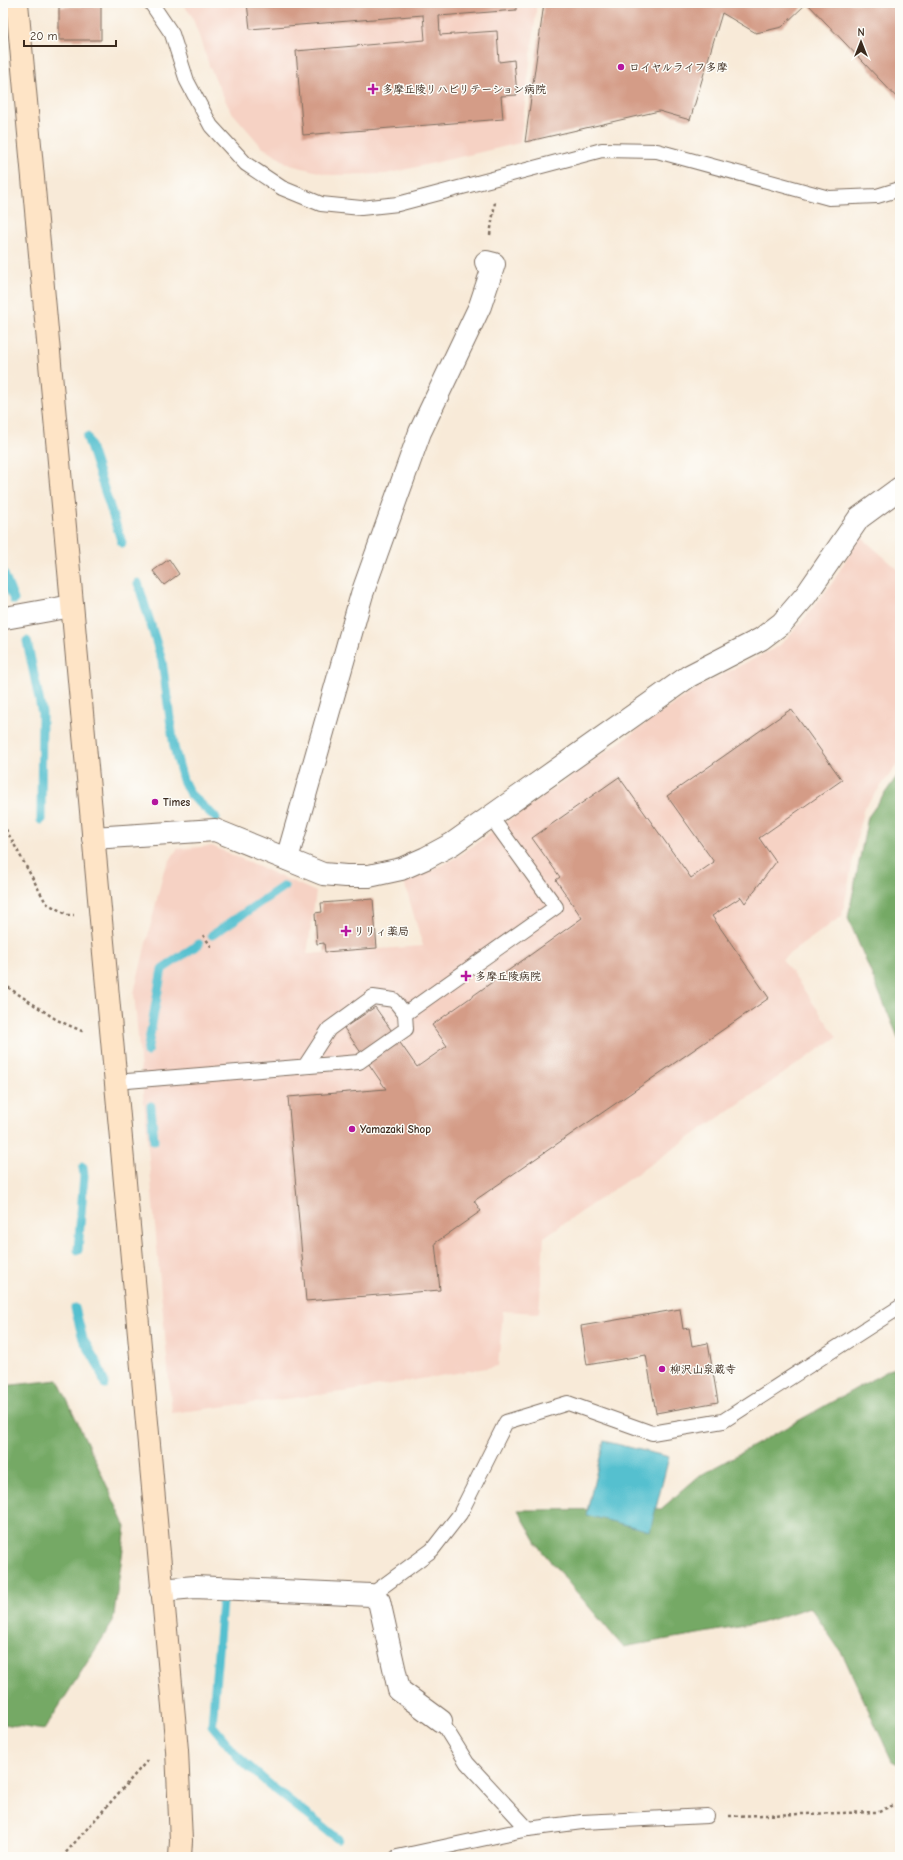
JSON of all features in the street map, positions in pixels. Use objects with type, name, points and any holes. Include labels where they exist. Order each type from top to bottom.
[{"type":"street","points":[[17,3],[92,838],[177,1750],[181,1841],[180,1857]]},
{"type":"street","points":[[287,859],[362,594],[420,432],[480,306],[494,264],[486,262]]},
{"type":"street","points":[[92,838],[215,830],[323,874],[369,876],[401,869],[452,844],[689,676],[761,639],[772,631],[782,623],[806,595],[859,518],[900,488]]},
{"type":"street","points":[[5,618],[72,606]]},
{"type":"street","points":[[161,1590],[195,1587],[371,1595],[379,1601],[399,1690],[441,1721]]},
{"type":"lane","points":[[151,3],[172,34],[187,81],[211,126],[246,164],[282,188],[321,204],[361,208],[398,204],[602,150],[658,151],[829,198],[877,196],[900,189]]},
{"type":"lane","points":[[405,1014],[556,907],[491,816]]},
{"type":"lane","points":[[115,1082],[359,1062],[406,1029],[405,1014],[394,1000],[373,997],[329,1029],[306,1066]]},
{"type":"lane","points":[[371,1595],[432,1550],[437,1544],[460,1514],[506,1422],[568,1403],[652,1433],[723,1421],[900,1307]]},
{"type":"lane","points":[[441,1721],[468,1763],[528,1829]]},
{"type":"lane","points":[[397,1857],[528,1829],[582,1822],[707,1816]]},
{"type":"path","points":[[486,262],[499,178]]},
{"type":"path","points":[[3,824],[46,904],[68,915],[100,914]]},
{"type":"path","points":[[203,935],[213,950]]},
{"type":"path","points":[[3,984],[57,1020],[112,1045]]},
{"type":"path","points":[[62,1857],[147,1761],[177,1750]]},
{"type":"path","points":[[707,1816],[876,1812],[900,1803]]},
{"type":"shaded area","name":"多摩丘陵リハビリテーション病院","points":[[182,3],[536,3],[536,14],[520,143],[386,174],[331,175],[290,165],[262,147],[230,110],[210,68],[192,16]]},
{"type":"shaded area","name":"多摩丘陵病院","points":[[860,536],[900,571],[900,761],[863,810],[842,916],[782,959],[837,1037],[544,1237],[539,1313],[503,1311],[498,1366],[350,1391],[172,1413],[134,993],[164,870],[177,849],[212,846],[316,892],[307,954],[423,946],[404,882],[433,870],[460,855],[698,687],[779,646],[800,624],[832,583]]},
{"type":"green space","points":[[900,772],[900,1042],[848,918],[868,817]]},
{"type":"green space","points":[[900,1364],[900,1765],[892,1761],[843,1655],[810,1607],[761,1623],[623,1647],[541,1550],[518,1510],[661,1509],[699,1476]]},
{"type":"green space","points":[[58,1380],[126,1527],[113,1622],[44,1730],[3,1724],[3,1386]]},
{"type":"water","points":[[604,1441],[669,1457],[650,1531],[586,1515]]},
{"type":"building","points":[[247,3],[516,3],[516,10],[439,16],[440,35],[497,31],[499,62],[514,60],[517,95],[501,96],[503,119],[303,135],[296,51],[425,40],[423,15],[250,29]]},
{"type":"building","name":"ロイヤルライフ多摩","points":[[544,3],[807,3],[782,27],[756,33],[722,13],[690,120],[659,111],[525,142]]},
{"type":"building","points":[[807,3],[898,3],[900,5],[900,101]]},
{"type":"building","points":[[101,6],[101,40],[59,40],[59,7]]},
{"type":"building","points":[[169,559],[179,574],[164,585],[153,571]]},
{"type":"building","points":[[791,709],[842,780],[759,838],[776,862],[745,903],[741,897],[712,916],[769,998],[474,1201],[481,1211],[435,1243],[440,1290],[306,1301],[288,1097],[386,1089],[344,1028],[375,1007],[417,1067],[447,1046],[432,1025],[582,918],[556,880],[560,877],[532,838],[619,777],[691,878],[714,862],[667,796]]},
{"type":"building","points":[[373,899],[377,948],[325,952],[324,943],[317,944],[315,913],[322,912],[321,903]]},
{"type":"building","points":[[680,1309],[683,1329],[689,1328],[692,1346],[708,1343],[718,1402],[656,1413],[646,1355],[587,1365],[581,1326]]},
{"type":"waterway","points":[[87,437],[122,543]]},
{"type":"waterway","points":[[3,572],[14,600]]},
{"type":"waterway","points":[[138,583],[162,661],[174,747],[183,780],[190,794],[216,818]]},
{"type":"waterway","points":[[27,641],[42,713],[41,820]]},
{"type":"waterway","points":[[212,935],[284,886]]},
{"type":"waterway","points":[[147,1052],[162,969],[199,944]]},
{"type":"waterway","points":[[151,1106],[154,1141]]},
{"type":"waterway","points":[[78,1250],[84,1176],[83,1167]]},
{"type":"waterway","points":[[75,1308],[83,1339],[98,1365],[105,1384]]},
{"type":"waterway","points":[[222,1602],[212,1725],[238,1757],[271,1786],[338,1839]]},
{"type":"place","name":"ロイヤルライフ多摩","points":[[621,67]]},
{"type":"place","name":"多摩丘陵リハビリテーション病院","points":[[373,89]]},
{"type":"place","name":"Times","points":[[155,802]]},
{"type":"place","name":"リリィ薬局","points":[[346,931]]},
{"type":"place","name":"多摩丘陵病院","points":[[466,976]]},
{"type":"place","name":"Yamazaki Shop","points":[[352,1129]]},
{"type":"place","name":"柳沢山泉蔵寺","points":[[662,1369]]}]
